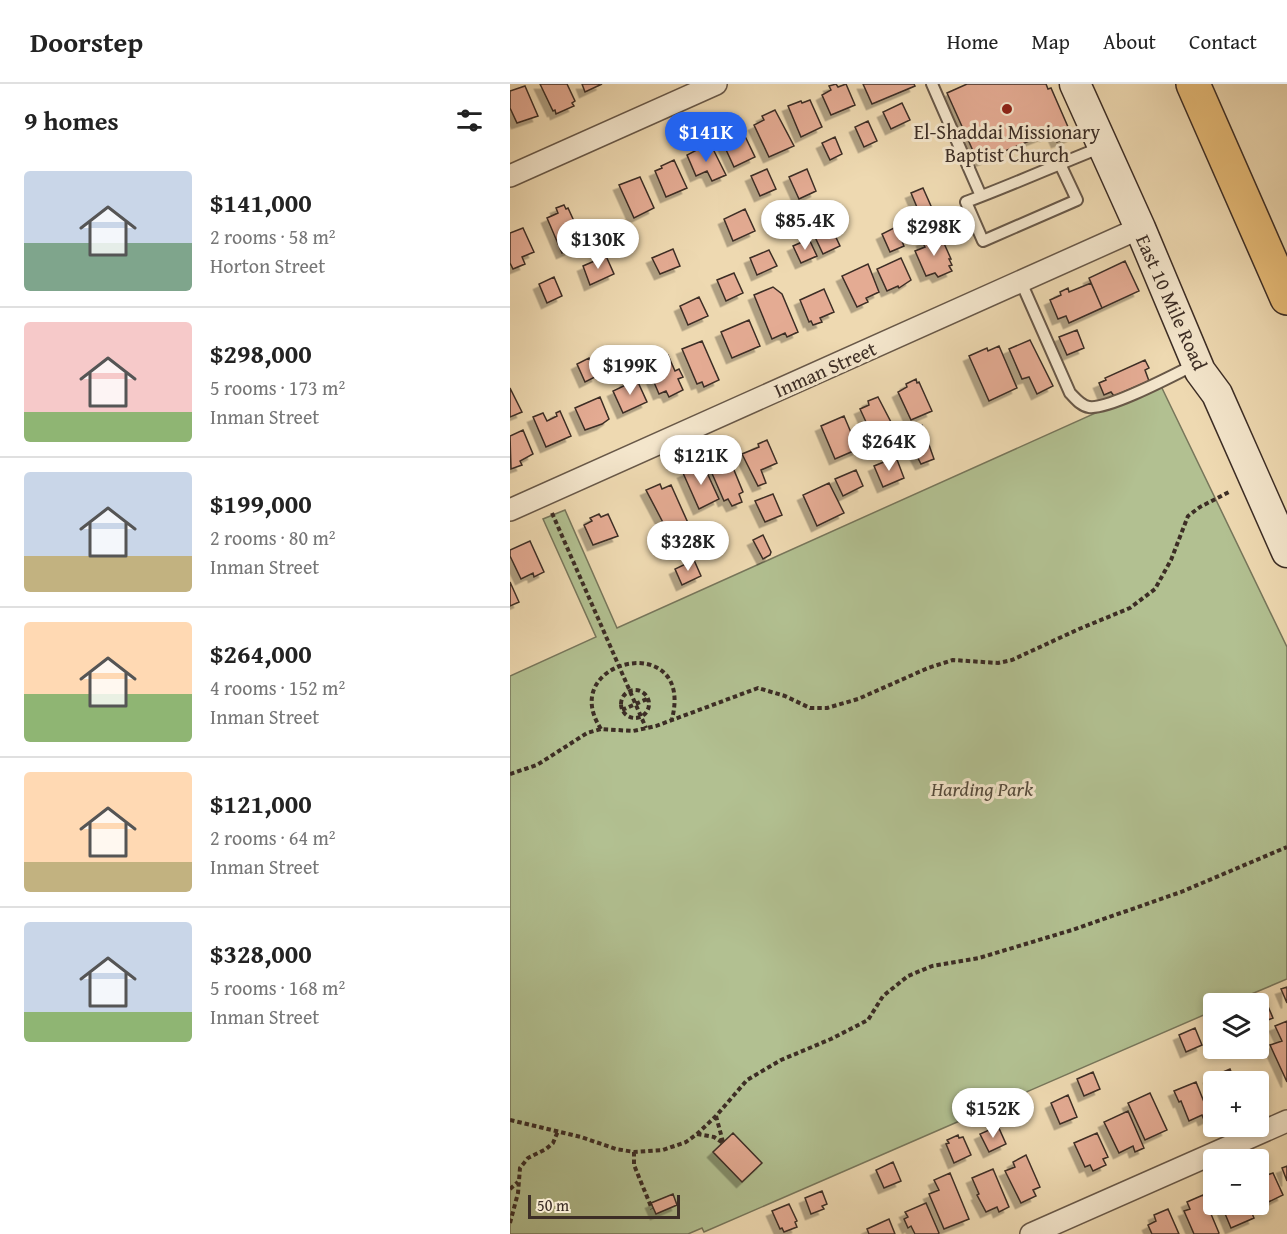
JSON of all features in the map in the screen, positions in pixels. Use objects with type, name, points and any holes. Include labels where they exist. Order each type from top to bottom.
[{"type":"highway","points":[[1193,84],[1287,298]]},
{"type":"main road","name":"East 10 Mile Road","points":[[1075,84],[1140,228],[1197,364],[1217,394],[1287,552]]},
{"type":"street","points":[[510,176],[716,84]]},
{"type":"street","name":"Inman Street","points":[[510,510],[1140,228]]},
{"type":"street","points":[[1031,1234],[1287,1121]]},
{"type":"lane","points":[[932,84],[981,196]]},
{"type":"lane","points":[[1060,164],[1077,200],[983,241],[966,201],[1103,147]]},
{"type":"lane","points":[[1021,282],[1070,393],[1089,408],[1106,405],[1197,364]]},
{"type":"path","points":[[510,774],[537,765],[587,733],[601,729],[633,731],[646,728],[758,688],[785,696],[810,708],[827,708],[858,699],[928,668],[953,660],[998,663],[1012,660],[1130,608],[1155,589],[1171,560],[1188,516],[1231,491]]},
{"type":"path","points":[[552,513],[646,728]]},
{"type":"path","points":[[601,729],[593,714],[595,687],[600,678],[618,666],[636,662],[659,668],[672,685],[675,696],[672,720]]},
{"type":"path","points":[[629,691],[639,691],[647,699],[648,709],[640,717],[630,717],[622,710],[621,699],[629,691]]},
{"type":"path","points":[[622,710],[647,699]]},
{"type":"path","points":[[510,1120],[634,1152],[663,1150],[686,1142],[716,1116],[747,1080],[781,1060],[831,1039],[868,1020],[883,996],[908,976],[932,966],[979,958],[1072,930],[1181,892],[1287,847]]},
{"type":"path","points":[[697,1134],[714,1137],[723,1143],[716,1116]]},
{"type":"path","points":[[510,1223],[520,1168],[528,1158],[553,1143],[558,1131]]},
{"type":"path","points":[[634,1152],[634,1165],[652,1209]]},
{"type":"path","points":[[510,1189],[519,1182]]},
{"type":"green space","name":"Harding Park","points":[[1160,384],[1287,647],[1287,979],[1254,993],[1203,993],[1203,1015],[704,1232],[702,1228],[688,1234],[510,1234],[510,676],[596,637],[543,519],[565,510],[617,628]]},
{"type":"building","points":[[540,84],[567,84],[575,101],[572,103],[574,106],[556,114]]},
{"type":"building","points":[[582,84],[602,84],[585,92]]},
{"type":"building","points":[[836,84],[838,87],[846,84],[855,105],[831,115],[822,95],[831,90],[829,86]]},
{"type":"building","points":[[863,84],[914,84],[915,86],[872,104]]},
{"type":"building","name":"El-Shaddai Missionary Baptist Church","points":[[967,84],[1046,84],[1048,89],[1051,88],[1072,136],[1057,142],[1053,133],[1044,135],[978,162],[947,93]]},
{"type":"building","points":[[525,86],[538,116],[517,123],[510,108],[510,91]]},
{"type":"building","points":[[810,100],[822,127],[801,137],[788,106]]},
{"type":"building","points":[[902,103],[910,120],[891,129],[883,112]]},
{"type":"building","points":[[775,110],[794,146],[769,157],[754,125],[764,120],[762,116]]},
{"type":"building","points":[[868,121],[877,141],[864,147],[855,127]]},
{"type":"building","points":[[742,130],[755,157],[734,167],[722,141]]},
{"type":"building","points":[[835,137],[842,154],[830,160],[822,143]]},
{"type":"building","points":[[710,143],[726,175],[712,181],[707,171],[696,176],[687,155]]},
{"type":"building","points":[[674,160],[687,188],[666,197],[655,171]]},
{"type":"building","points":[[767,169],[776,189],[760,196],[751,176]]},
{"type":"building","points":[[807,169],[816,191],[799,199],[789,177]]},
{"type":"building","points":[[640,177],[654,208],[634,218],[619,185]]},
{"type":"building","points":[[923,188],[931,206],[919,212],[911,193]]},
{"type":"building","points":[[564,205],[566,209],[568,208],[584,243],[562,253],[547,218],[558,213],[556,208]]},
{"type":"building","points":[[745,209],[755,231],[733,241],[724,219]]},
{"type":"building","points":[[896,227],[904,246],[890,252],[882,234]]},
{"type":"building","points":[[523,228],[534,252],[522,257],[525,264],[513,269],[510,263],[510,233]]},
{"type":"building","points":[[832,229],[840,246],[823,254],[815,237]]},
{"type":"building","points":[[936,234],[940,243],[943,241],[951,259],[949,259],[952,265],[949,266],[952,271],[938,277],[935,273],[926,276],[915,251],[925,247],[922,241]]},
{"type":"building","points":[[809,239],[817,256],[801,263],[793,246]]},
{"type":"building","points":[[673,249],[680,266],[660,274],[652,258]]},
{"type":"building","points":[[769,250],[777,266],[757,275],[750,258]]},
{"type":"building","points":[[606,256],[614,274],[590,285],[583,266]]},
{"type":"building","points":[[901,258],[911,280],[899,288],[898,286],[887,291],[877,269]]},
{"type":"building","points":[[1125,261],[1139,291],[1102,308],[1089,278]]},
{"type":"building","points":[[868,264],[879,292],[866,298],[868,302],[857,307],[842,276]]},
{"type":"building","points":[[734,273],[743,293],[726,301],[717,280]]},
{"type":"building","points":[[554,277],[562,296],[547,303],[539,284]]},
{"type":"building","points":[[1091,283],[1102,308],[1069,323],[1066,316],[1058,319],[1050,300],[1061,295],[1060,292],[1068,288],[1069,292]]},
{"type":"building","points":[[773,287],[782,294],[798,332],[787,337],[785,333],[772,339],[754,295]]},
{"type":"building","points":[[824,289],[834,312],[820,318],[822,322],[813,325],[811,321],[809,322],[800,300]]},
{"type":"building","points":[[699,297],[708,316],[688,325],[680,306]]},
{"type":"building","points":[[749,320],[760,346],[732,358],[721,332]]},
{"type":"building","points":[[1077,330],[1084,348],[1067,355],[1059,337]]},
{"type":"building","points":[[1030,340],[1053,386],[1037,394],[1029,377],[1022,379],[1009,349]]},
{"type":"building","points":[[702,341],[719,380],[704,387],[702,382],[697,384],[682,349]]},
{"type":"building","points":[[999,346],[1017,388],[989,401],[969,356],[987,348],[988,351]]},
{"type":"building","points":[[631,347],[638,364],[624,371],[616,354]]},
{"type":"building","points":[[668,355],[675,371],[679,369],[683,377],[678,379],[683,390],[669,397],[666,391],[659,394],[650,373],[657,370],[653,362]]},
{"type":"building","points":[[589,358],[597,376],[585,382],[577,364]]},
{"type":"building","points":[[1145,360],[1149,368],[1145,370],[1149,381],[1114,396],[1111,392],[1104,395],[1099,383]]},
{"type":"building","points":[[633,378],[634,382],[637,380],[647,402],[623,413],[613,391],[628,384],[626,381]]},
{"type":"building","points":[[916,379],[932,411],[911,420],[898,392],[907,387],[906,384]]},
{"type":"building","points":[[510,388],[522,412],[510,417]]},
{"type":"building","points":[[600,397],[609,419],[585,430],[575,408]]},
{"type":"building","points":[[878,397],[894,428],[873,437],[860,409],[869,405],[868,401]]},
{"type":"building","points":[[560,411],[571,436],[546,447],[533,417],[543,413],[547,421],[557,416],[556,413]]},
{"type":"building","points":[[844,416],[858,449],[835,459],[821,426]]},
{"type":"building","points":[[922,425],[934,459],[921,464],[905,433]]},
{"type":"building","points":[[523,430],[533,454],[520,461],[522,465],[511,469],[510,436]]},
{"type":"building","points":[[767,440],[777,463],[761,470],[766,483],[758,486],[742,454],[759,447],[758,444]]},
{"type":"building","points":[[718,457],[720,462],[729,458],[743,492],[739,494],[742,502],[732,506],[728,499],[724,501],[707,462]]},
{"type":"building","points":[[896,457],[904,478],[883,487],[874,466]]},
{"type":"building","points":[[703,464],[719,499],[699,509],[683,473]]},
{"type":"building","points":[[856,470],[863,486],[843,496],[835,479]]},
{"type":"building","points":[[829,483],[844,513],[817,526],[803,495]]},
{"type":"building","points":[[660,484],[662,489],[671,485],[697,543],[683,550],[673,530],[668,532],[646,490]]},
{"type":"building","points":[[773,494],[782,515],[765,522],[755,501]]},
{"type":"building","points":[[599,514],[601,517],[608,514],[618,536],[593,545],[584,525],[592,521],[590,518]]},
{"type":"building","points":[[763,535],[771,552],[763,559],[753,540]]},
{"type":"building","points":[[530,541],[544,572],[534,577],[533,573],[521,579],[510,556],[510,550]]},
{"type":"building","points":[[694,560],[701,576],[682,585],[675,569]]},
{"type":"building","points":[[510,582],[519,602],[510,606]]},
{"type":"building","points":[[1287,987],[1287,1003],[1281,989]]},
{"type":"building","points":[[1287,1021],[1287,1082],[1270,1045],[1282,1041],[1275,1026]]},
{"type":"building","points":[[1195,1028],[1202,1045],[1186,1052],[1179,1035]]},
{"type":"building","points":[[1093,1072],[1100,1089],[1084,1096],[1077,1079]]},
{"type":"building","points":[[1196,1082],[1203,1100],[1203,1118],[1202,1115],[1189,1121],[1174,1091]]},
{"type":"building","points":[[1150,1093],[1167,1130],[1145,1140],[1128,1103]]},
{"type":"building","points":[[1068,1095],[1077,1117],[1060,1124],[1051,1103]]},
{"type":"building","points":[[1128,1111],[1144,1148],[1135,1152],[1133,1146],[1119,1153],[1104,1122]]},
{"type":"building","points":[[998,1126],[1006,1144],[989,1152],[980,1134]]},
{"type":"building","points":[[733,1133],[762,1163],[742,1182],[713,1152]]},
{"type":"building","points":[[1097,1133],[1108,1157],[1103,1159],[1106,1165],[1093,1171],[1090,1165],[1085,1167],[1074,1143]]},
{"type":"building","points":[[958,1135],[959,1138],[963,1137],[971,1155],[954,1163],[946,1144],[949,1143],[947,1140]]},
{"type":"building","points":[[1026,1155],[1040,1187],[1033,1190],[1036,1196],[1021,1203],[1005,1171],[1015,1167],[1013,1162]]},
{"type":"building","points":[[893,1162],[901,1181],[884,1188],[876,1170]]},
{"type":"building","points":[[1287,1166],[1287,1181],[1282,1168]]},
{"type":"building","points":[[993,1169],[1009,1207],[999,1212],[997,1207],[986,1212],[977,1195],[979,1194],[972,1178]]},
{"type":"building","points":[[950,1173],[969,1219],[944,1229],[929,1194],[939,1190],[934,1180]]},
{"type":"building","points":[[1273,1173],[1283,1195],[1269,1202],[1269,1174]]},
{"type":"building","points":[[822,1191],[827,1204],[822,1206],[824,1209],[811,1214],[805,1198]]},
{"type":"building","points":[[673,1194],[677,1205],[656,1214],[651,1203]]},
{"type":"building","points":[[1203,1195],[1203,1215],[1211,1215],[1218,1234],[1194,1234],[1184,1211],[1190,1209],[1187,1202]]},
{"type":"building","points":[[926,1203],[938,1234],[915,1234],[911,1226],[908,1228],[904,1219],[908,1217],[905,1212]]},
{"type":"building","points":[[789,1204],[797,1221],[795,1222],[797,1227],[784,1232],[782,1228],[780,1229],[772,1211]]},
{"type":"building","points":[[1168,1209],[1179,1234],[1152,1234],[1148,1225],[1156,1221],[1154,1215]]},
{"type":"building","points":[[1226,1215],[1253,1215],[1254,1218],[1231,1228]]},
{"type":"building","points":[[889,1219],[895,1234],[869,1234],[867,1229]]},
{"type":"place","name":"El-Shaddai Missionary Baptist Church","points":[[1007,109]]}]
